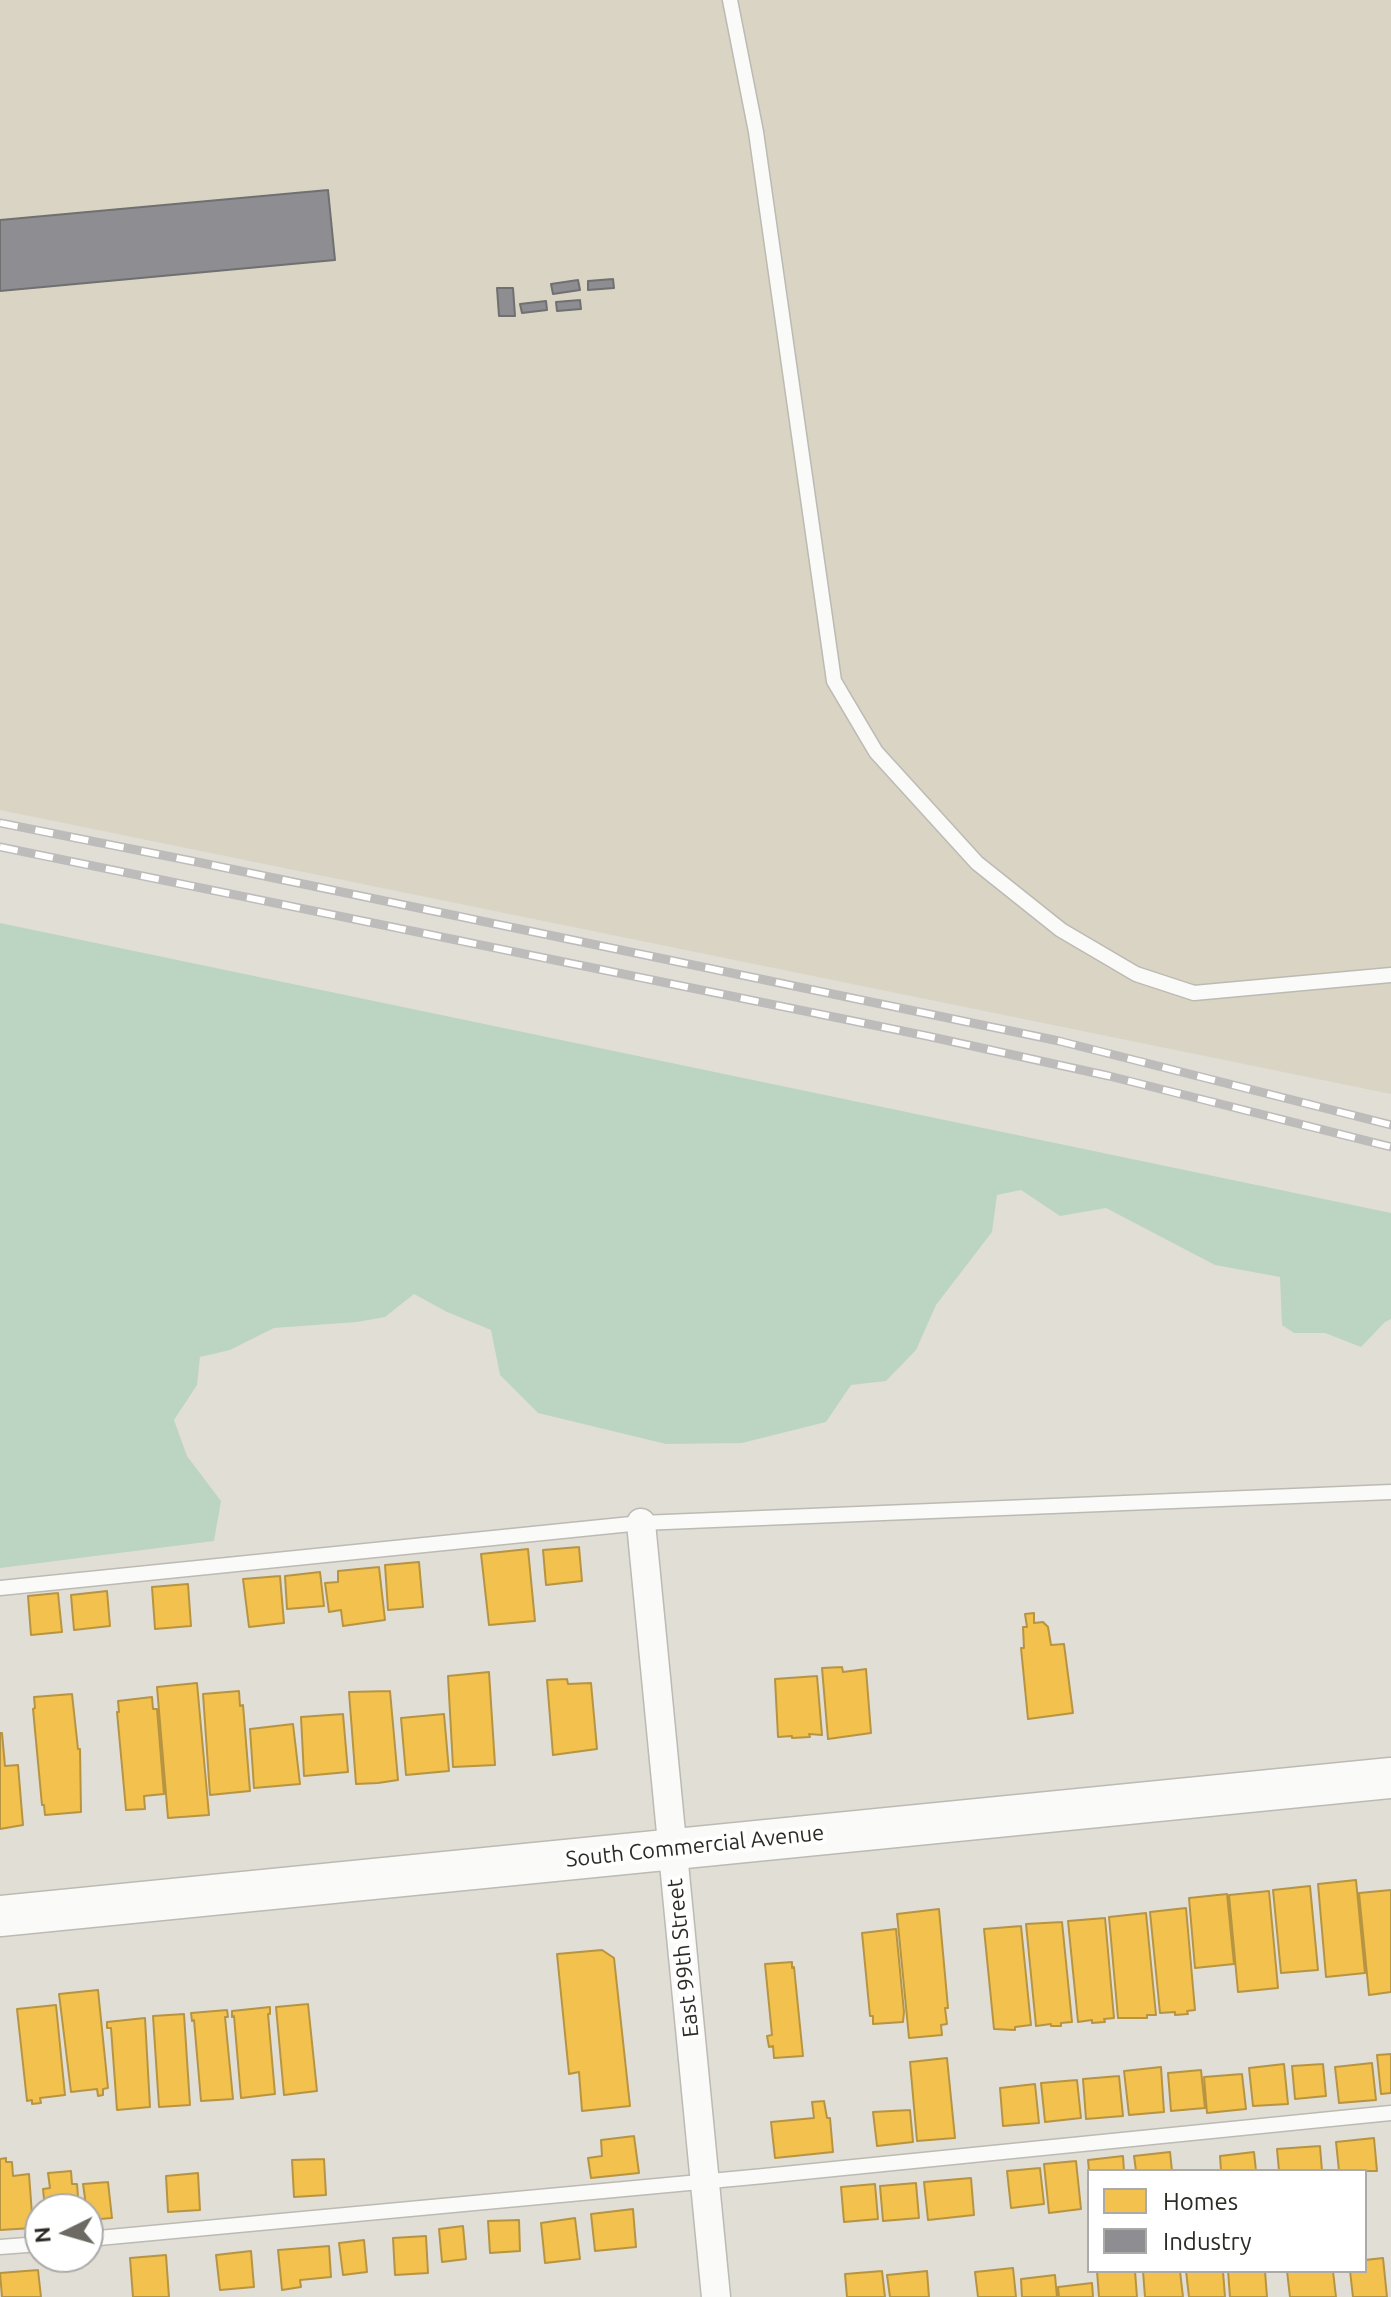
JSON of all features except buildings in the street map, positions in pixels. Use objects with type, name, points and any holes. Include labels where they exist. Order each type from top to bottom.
[{"type":"main road","name":"South Commercial Avenue","points":[[0,1916],[1391,1778]]},
{"type":"street","name":"East 99th Street","points":[[641,1523],[716,2297]]},
{"type":"lane","points":[[730,0],[758,147],[834,681],[876,752],[977,863],[1061,930],[1136,974],[1194,993],[1391,975]]},
{"type":"lane","points":[[0,1588],[641,1523],[1391,1492]]},
{"type":"lane","points":[[104,2238],[705,2182],[1391,2113]]},
{"type":"lane","points":[[0,2247],[24,2245]]},
{"type":"shaded area","points":[[0,0],[1391,0],[1391,1094],[0,810]]},
{"type":"green space","points":[[0,923],[1391,1213],[1391,1319],[1361,1347],[1325,1333],[1294,1333],[1282,1325],[1280,1277],[1215,1265],[1106,1208],[1060,1216],[1021,1190],[997,1195],[992,1232],[936,1305],[916,1350],[886,1381],[851,1385],[826,1422],[742,1443],[666,1444],[538,1413],[500,1375],[491,1330],[414,1294],[385,1317],[274,1328],[230,1350],[200,1357],[197,1385],[174,1420],[187,1456],[221,1501],[214,1541],[0,1568]]},
{"type":"railway","points":[[0,823],[1059,1041],[1391,1125]]},
{"type":"railway","points":[[0,847],[927,1036],[1109,1076],[1391,1147]]}]
